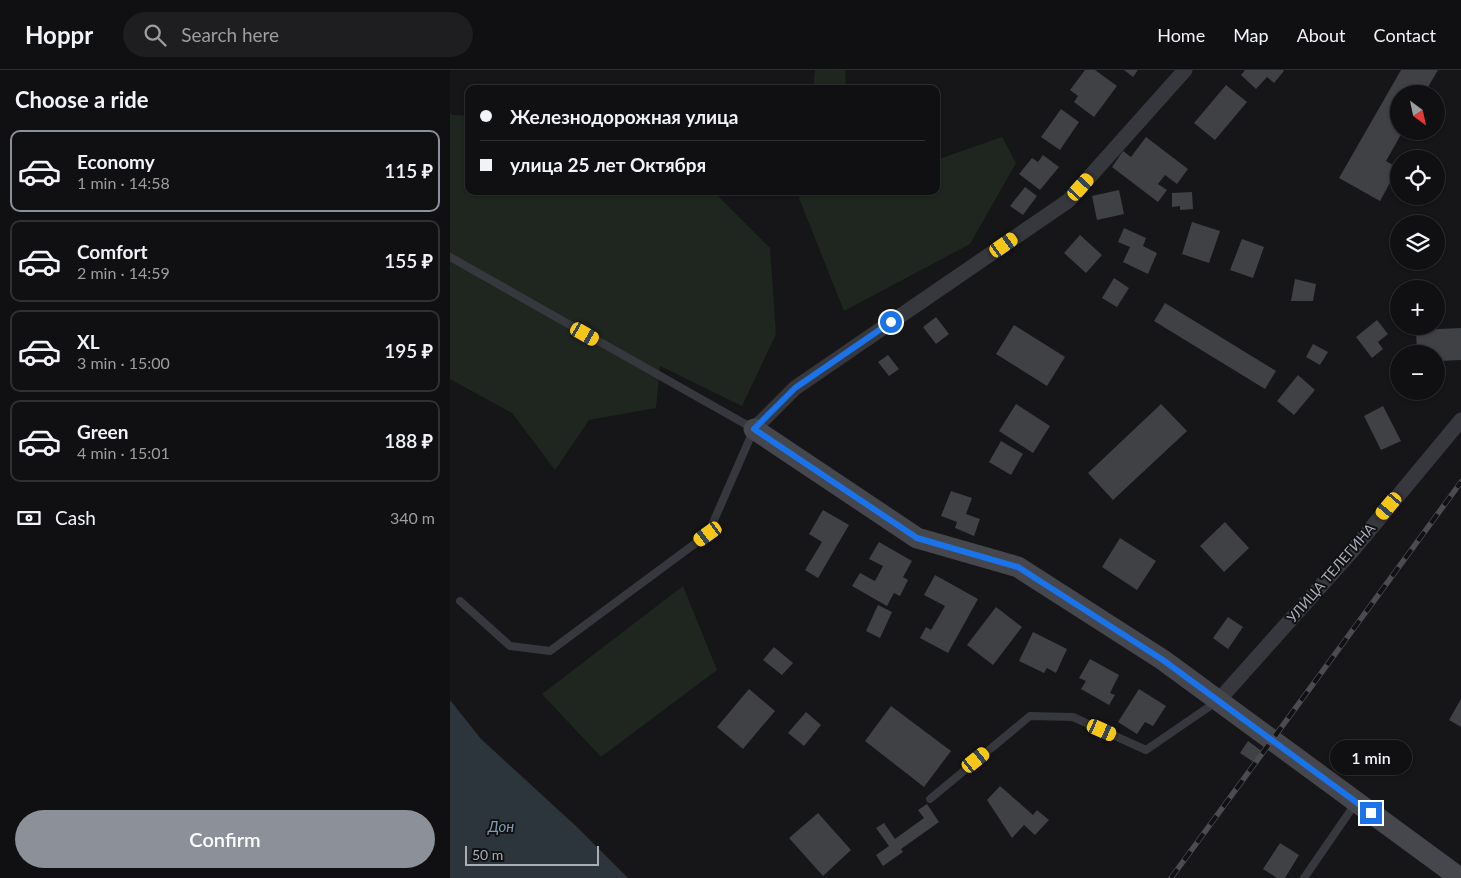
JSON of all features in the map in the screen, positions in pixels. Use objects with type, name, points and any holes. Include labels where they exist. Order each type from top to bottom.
[{"type":"street","points":[[1184,70],[1068,201],[795,388],[754,429],[917,538],[1018,567],[1163,660],[1460,878]]},
{"type":"street","name":"УЛИЦА ТЕЛЕГИНА","points":[[1218,701],[1353,550],[1461,420]]},
{"type":"lane","points":[[450,257],[754,429],[708,534],[550,650],[510,646],[460,601]]},
{"type":"lane","points":[[930,800],[1030,716],[1073,717],[1146,750],[1218,701]]},
{"type":"lane","points":[[1304,878],[1356,802]]},
{"type":"shaded area","points":[[815,70],[845,70],[846,85],[813,85]]},
{"type":"shaded area","points":[[450,112],[452,115],[465,116],[465,195],[717,195],[770,248],[776,334],[742,406],[660,366],[656,408],[589,420],[555,470],[512,413],[450,379]]},
{"type":"shaded area","points":[[1002,137],[1016,163],[970,244],[844,311],[799,195],[940,195],[940,159]]},
{"type":"shaded area","points":[[683,586],[717,670],[601,757],[542,694]]},
{"type":"water","name":"Дон","points":[[450,700],[481,739],[577,827],[628,878],[450,878]]},
{"type":"building","points":[[1085,70],[1095,70],[1117,86],[1094,117],[1074,102],[1078,96],[1070,90]]},
{"type":"building","points":[[1124,70],[1138,70],[1133,77]]},
{"type":"building","points":[[1245,70],[1284,71],[1274,83],[1267,77],[1256,89],[1241,75]]},
{"type":"building","points":[[1401,70],[1438,70],[1429,85],[1392,85]]},
{"type":"building","points":[[1226,85],[1247,102],[1215,140],[1194,123]]},
{"type":"building","points":[[1390,89],[1390,140],[1398,140],[1392,150],[1390,150],[1386,161],[1390,163],[1390,183],[1380,201],[1339,178]]},
{"type":"building","points":[[1061,109],[1079,122],[1060,150],[1041,137]]},
{"type":"building","points":[[1146,137],[1188,169],[1177,184],[1165,175],[1158,184],[1167,190],[1158,202],[1112,167],[1123,151],[1131,157]]},
{"type":"building","points":[[1043,155],[1059,167],[1040,190],[1019,174],[1032,158],[1038,162]]},
{"type":"building","points":[[1025,187],[1037,196],[1023,215],[1010,206]]},
{"type":"building","points":[[1119,190],[1124,214],[1097,220],[1092,196]]},
{"type":"building","points":[[1192,192],[1193,209],[1180,210],[1180,206],[1172,207],[1172,193]]},
{"type":"building","points":[[1192,222],[1220,231],[1209,263],[1182,254]]},
{"type":"building","points":[[1124,228],[1146,238],[1143,246],[1157,253],[1148,274],[1123,262],[1130,247],[1118,242]]},
{"type":"building","points":[[1080,235],[1102,255],[1086,273],[1064,253]]},
{"type":"building","points":[[1242,239],[1264,247],[1253,278],[1230,270]]},
{"type":"building","points":[[1114,278],[1129,288],[1117,307],[1102,298]]},
{"type":"building","points":[[1295,279],[1316,284],[1313,301],[1291,301]]},
{"type":"building","points":[[1165,303],[1276,371],[1265,389],[1154,321]]},
{"type":"building","points":[[936,317],[949,334],[936,344],[923,327]]},
{"type":"building","points":[[1377,320],[1388,334],[1378,342],[1383,349],[1372,358],[1356,337]]},
{"type":"building","points":[[1014,325],[1065,357],[1047,386],[996,354]]},
{"type":"building","points":[[1461,328],[1461,360],[1445,361],[1445,345],[1417,345],[1416,335],[1445,335],[1445,329]]},
{"type":"building","points":[[1313,344],[1328,352],[1320,365],[1306,357]]},
{"type":"building","points":[[888,355],[899,369],[889,376],[878,362]]},
{"type":"building","points":[[1298,375],[1315,390],[1294,415],[1277,401]]},
{"type":"building","points":[[1016,404],[1050,426],[1033,453],[999,431]]},
{"type":"building","points":[[1161,404],[1187,431],[1113,500],[1088,473]]},
{"type":"building","points":[[1383,406],[1401,441],[1381,450],[1364,416]]},
{"type":"building","points":[[1001,441],[1023,454],[1011,475],[989,462]]},
{"type":"building","points":[[951,491],[972,498],[966,514],[980,519],[974,536],[955,528],[957,522],[941,516]]},
{"type":"building","points":[[823,510],[849,525],[818,578],[805,570],[822,542],[809,534]]},
{"type":"building","points":[[1225,522],[1249,548],[1224,572],[1200,546]]},
{"type":"building","points":[[1120,538],[1156,561],[1137,590],[1102,567]]},
{"type":"building","points":[[879,542],[912,561],[903,577],[908,580],[900,596],[894,593],[887,606],[852,586],[860,573],[875,581],[883,566],[869,559]]},
{"type":"building","points":[[935,575],[978,599],[948,653],[920,638],[926,627],[931,630],[945,606],[924,595]]},
{"type":"building","points":[[878,605],[892,612],[880,638],[866,631]]},
{"type":"building","points":[[996,607],[1022,627],[993,665],[967,645]]},
{"type":"building","points":[[1228,617],[1243,627],[1228,649],[1213,638]]},
{"type":"building","points":[[1033,632],[1067,649],[1056,673],[1047,668],[1044,673],[1019,661]]},
{"type":"building","points":[[774,647],[793,663],[782,675],[763,660]]},
{"type":"building","points":[[1090,659],[1119,675],[1110,693],[1115,695],[1109,705],[1081,689],[1086,681],[1079,678]]},
{"type":"building","points":[[749,689],[775,711],[743,749],[717,727]]},
{"type":"building","points":[[1139,689],[1166,706],[1153,726],[1145,722],[1137,734],[1118,722]]},
{"type":"building","points":[[1461,699],[1461,727],[1449,720]]},
{"type":"building","points":[[891,706],[951,751],[924,787],[865,741]]},
{"type":"building","points":[[806,712],[821,725],[804,746],[788,733]]},
{"type":"building","points":[[1248,741],[1263,752],[1255,763],[1240,753]]},
{"type":"building","points":[[1000,786],[1033,815],[1037,810],[1049,820],[1035,835],[1024,825],[1012,838],[987,800]]},
{"type":"building","points":[[927,804],[939,822],[901,849],[903,852],[883,866],[876,855],[889,846],[876,828],[884,823],[895,839],[924,818],[918,810]]},
{"type":"building","points":[[818,813],[851,850],[823,876],[789,838]]},
{"type":"building","points":[[1280,843],[1299,855],[1285,878],[1277,878],[1263,869]]},
{"type":"railway","points":[[1171,878],[1461,482]]},
{"type":"route","points":[[891,322],[795,388],[754,429],[917,538],[1018,567],[1163,660],[1371,813]]}]
